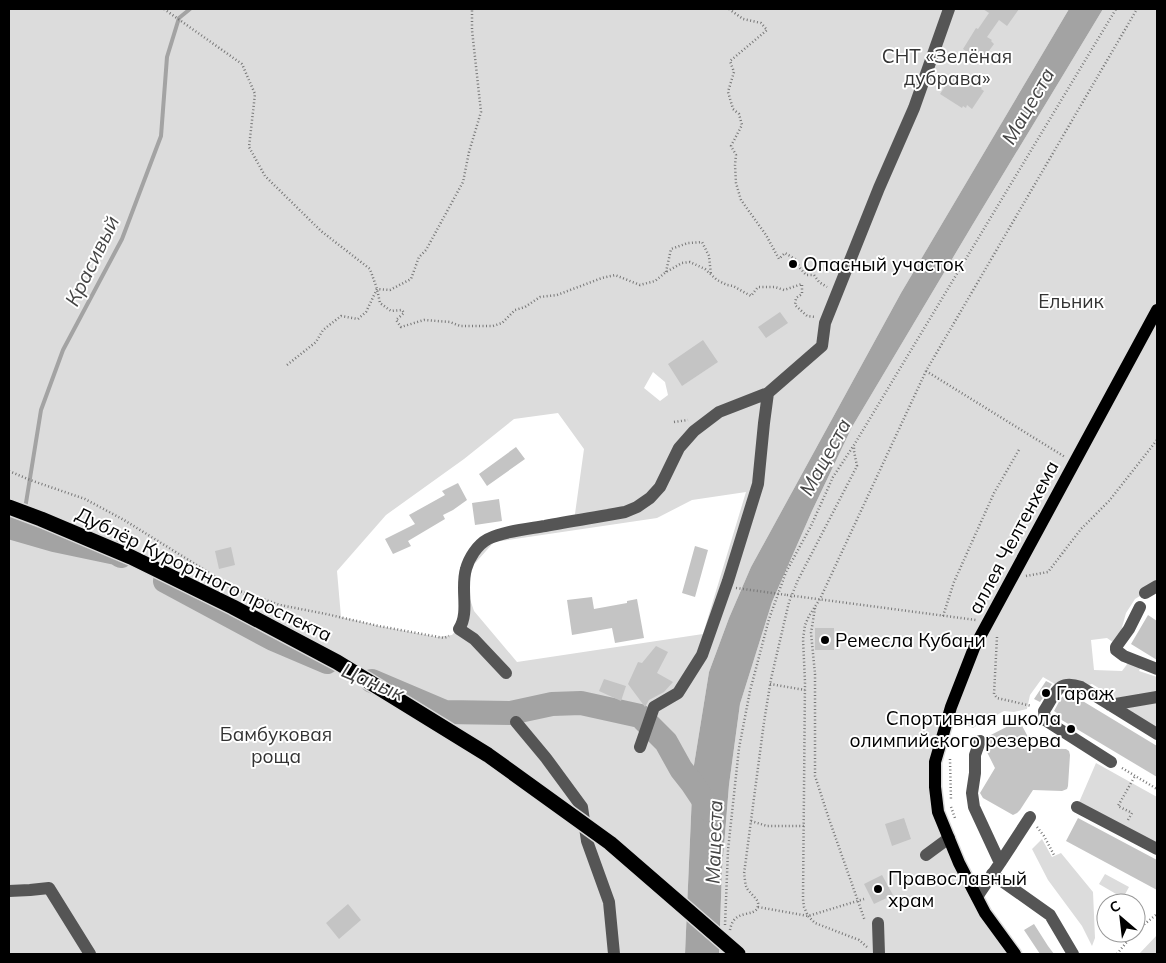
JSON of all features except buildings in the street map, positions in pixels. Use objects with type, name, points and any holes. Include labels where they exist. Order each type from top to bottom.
[{"type":"highway","name":"Дублёр Курортного проспекта","points":[[9,506],[42,518],[131,557],[233,606],[337,662],[488,755],[610,843],[738,954]]},
{"type":"main road","name":"аллея Челтенхема","points":[[1015,954],[985,913],[959,863],[938,812],[935,762],[951,706],[974,648],[1157,310]]},
{"type":"street","points":[[506,673],[474,639],[459,630],[464,618],[463,582],[466,568],[472,556],[479,546],[488,539],[515,531],[624,512],[637,507],[650,498],[660,487],[679,448],[694,431],[719,412],[768,393],[822,346],[825,323],[879,188],[914,108],[949,9]]},
{"type":"street","points":[[640,747],[654,708],[678,693],[702,655],[728,581],[758,484],[768,393]]},
{"type":"street","points":[[1144,593],[1157,586]]},
{"type":"street","points":[[1140,607],[1116,650],[1124,656],[1157,669]]},
{"type":"street","points":[[1111,762],[1045,720],[1044,711],[1060,686],[1074,684],[1081,687],[1157,734]]},
{"type":"street","points":[[1110,705],[1157,697]]},
{"type":"street","points":[[516,722],[546,758],[582,807],[587,841],[609,902],[614,954]]},
{"type":"street","points":[[980,741],[975,755],[972,793],[974,807],[1000,863]]},
{"type":"street","points":[[1077,807],[1157,849]]},
{"type":"street","points":[[977,897],[1030,818]]},
{"type":"street","points":[[926,855],[949,838]]},
{"type":"street","points":[[992,874],[1050,915],[1073,954]]},
{"type":"street","points":[[9,891],[49,888],[90,954]]},
{"type":"street","points":[[872,923],[879,954]]},
{"type":"path","points":[[164,9],[242,64],[255,94],[249,147],[265,176],[321,231],[370,269],[380,303],[391,311],[402,310],[404,313],[396,320],[401,327],[424,320],[450,322],[460,326],[493,326],[502,324],[515,310],[525,307],[540,297],[557,296],[602,278],[615,275],[640,285],[655,281],[666,272],[690,262],[705,269],[710,275],[727,285],[733,286],[751,296],[758,287],[775,287],[784,290],[802,284],[802,294],[796,298],[795,305],[807,316],[814,316],[825,323]]},
{"type":"path","points":[[377,289],[390,290],[411,279],[419,257],[426,250],[463,182],[480,112],[472,30],[472,9]]},
{"type":"path","points":[[729,9],[743,19],[761,23],[767,30],[730,61],[734,72],[728,92],[734,109],[739,114],[742,125],[731,146],[736,155],[736,183],[741,200],[762,229],[779,258],[784,253],[796,259],[806,275],[814,275],[819,282],[837,293]]},
{"type":"path","points":[[725,928],[728,850],[740,748],[750,691],[769,619],[786,572],[811,526],[833,477],[1116,9]]},
{"type":"path","points":[[867,947],[859,940],[815,923],[808,916],[804,907],[804,639],[806,625],[809,616],[820,599],[926,371],[1138,9]]},
{"type":"path","points":[[666,272],[671,249],[688,243],[702,242],[709,256],[710,275]]},
{"type":"path","points":[[287,365],[316,342],[323,330],[341,316],[358,318],[366,312],[377,289]]},
{"type":"path","points":[[926,371],[1067,458]]},
{"type":"path","points":[[1011,579],[1048,572],[1081,529],[1109,501],[1157,440]]},
{"type":"path","points":[[729,935],[735,918],[750,914],[758,907],[758,902],[745,885],[744,874],[757,766],[770,684],[789,602],[798,580],[857,466],[854,445]]},
{"type":"path","points":[[944,616],[954,582],[994,493],[1020,448]]},
{"type":"path","points":[[9,472],[85,499],[124,520],[237,590],[280,605],[444,638],[459,630]]},
{"type":"path","points":[[736,588],[976,620]]},
{"type":"path","points":[[816,605],[811,633],[815,674],[815,776],[828,819],[859,900],[872,923]]},
{"type":"path","points":[[996,637],[994,694],[997,698],[1038,707]]},
{"type":"path","points":[[770,684],[805,690]]},
{"type":"path","points":[[1111,762],[1157,789]]},
{"type":"path","points":[[1122,830],[1132,813],[1118,806],[1135,776]]},
{"type":"path","points":[[1030,818],[1044,836],[1054,856]]},
{"type":"path","points":[[751,821],[766,826],[804,826]]},
{"type":"path","points":[[758,907],[808,916],[864,899]]},
{"type":"path","points":[[1146,923],[1157,914]]},
{"type":"path","points":[[1117,954],[1126,943]]},
{"type":"green space","points":[[9,9],[1069,9],[901,293],[751,567],[729,618],[709,672],[693,771],[685,954],[9,954]],"holes":[[[653,372],[665,382],[668,395],[660,401],[644,388]],[[558,413],[584,449],[574,521],[515,531],[488,539],[479,546],[466,568],[463,582],[462,624],[452,635],[437,637],[341,617],[337,571],[386,515],[464,459],[514,419]],[[746,492],[703,634],[517,662],[474,611],[468,593],[469,570],[494,542],[657,518],[692,500]]]},
{"type":"green space","name":"Ельник","points":[[1103,9],[1157,9],[1157,586],[1135,599],[1126,613],[1117,645],[1107,638],[1091,640],[1094,670],[1122,671],[1131,659],[1142,664],[1139,671],[1157,677],[1157,734],[1110,705],[1122,702],[1092,684],[1081,687],[1060,687],[1043,677],[1030,695],[1027,709],[1014,712],[1004,711],[973,728],[948,717],[935,762],[949,838],[1015,954],[719,954],[722,870],[729,785],[740,704],[772,602],[852,427]]},
{"type":"green space","points":[[1096,763],[1157,797],[1157,849],[1077,807]]},
{"type":"green space","points":[[1042,839],[1052,857],[1061,853],[1093,892],[1095,938],[1092,946],[1082,926],[1048,880],[1032,849]]},
{"type":"green space","points":[[1105,874],[1129,887],[1126,893],[1114,893],[1099,884]]},
{"type":"green space","points":[[1157,935],[1157,954],[1139,954]]},
{"type":"water","name":"Мацеста","points":[[1069,9],[1103,9],[852,427],[772,602],[740,704],[729,785],[722,870],[719,954],[685,954],[693,771],[709,672],[729,618],[751,567],[901,293]]},
{"type":"waterway","name":"Красивый","points":[[25,509],[41,410],[63,350],[122,239],[161,136],[167,57],[179,18],[190,9]]},
{"type":"waterway","name":"Красивый","points":[[22,530],[24,516]]},
{"type":"waterway","name":"Цанык","points":[[9,527],[54,540],[116,553],[121,556]]},
{"type":"waterway","name":"Цанык","points":[[165,581],[273,639],[327,662]]},
{"type":"waterway","name":"Цанык","points":[[372,681],[445,712],[510,713],[552,704],[581,703],[640,716],[666,742],[681,769],[710,810]]},
{"type":"place","name":"Опасный участок","points":[[793,264]]},
{"type":"place","name":"Ремесла Кубани","points":[[825,640]]},
{"type":"place","name":"Гараж","points":[[1046,693]]},
{"type":"place","name":"Спортивная школа олимпийского резерва","points":[[1071,729]]},
{"type":"place","name":"Православный храм","points":[[878,889]]},
{"type":"park label","name":"СНТ «Зелёная дубрава»","points":[[947,67]]},
{"type":"park label","name":"Бамбуковая роща","points":[[276,745]]}]
